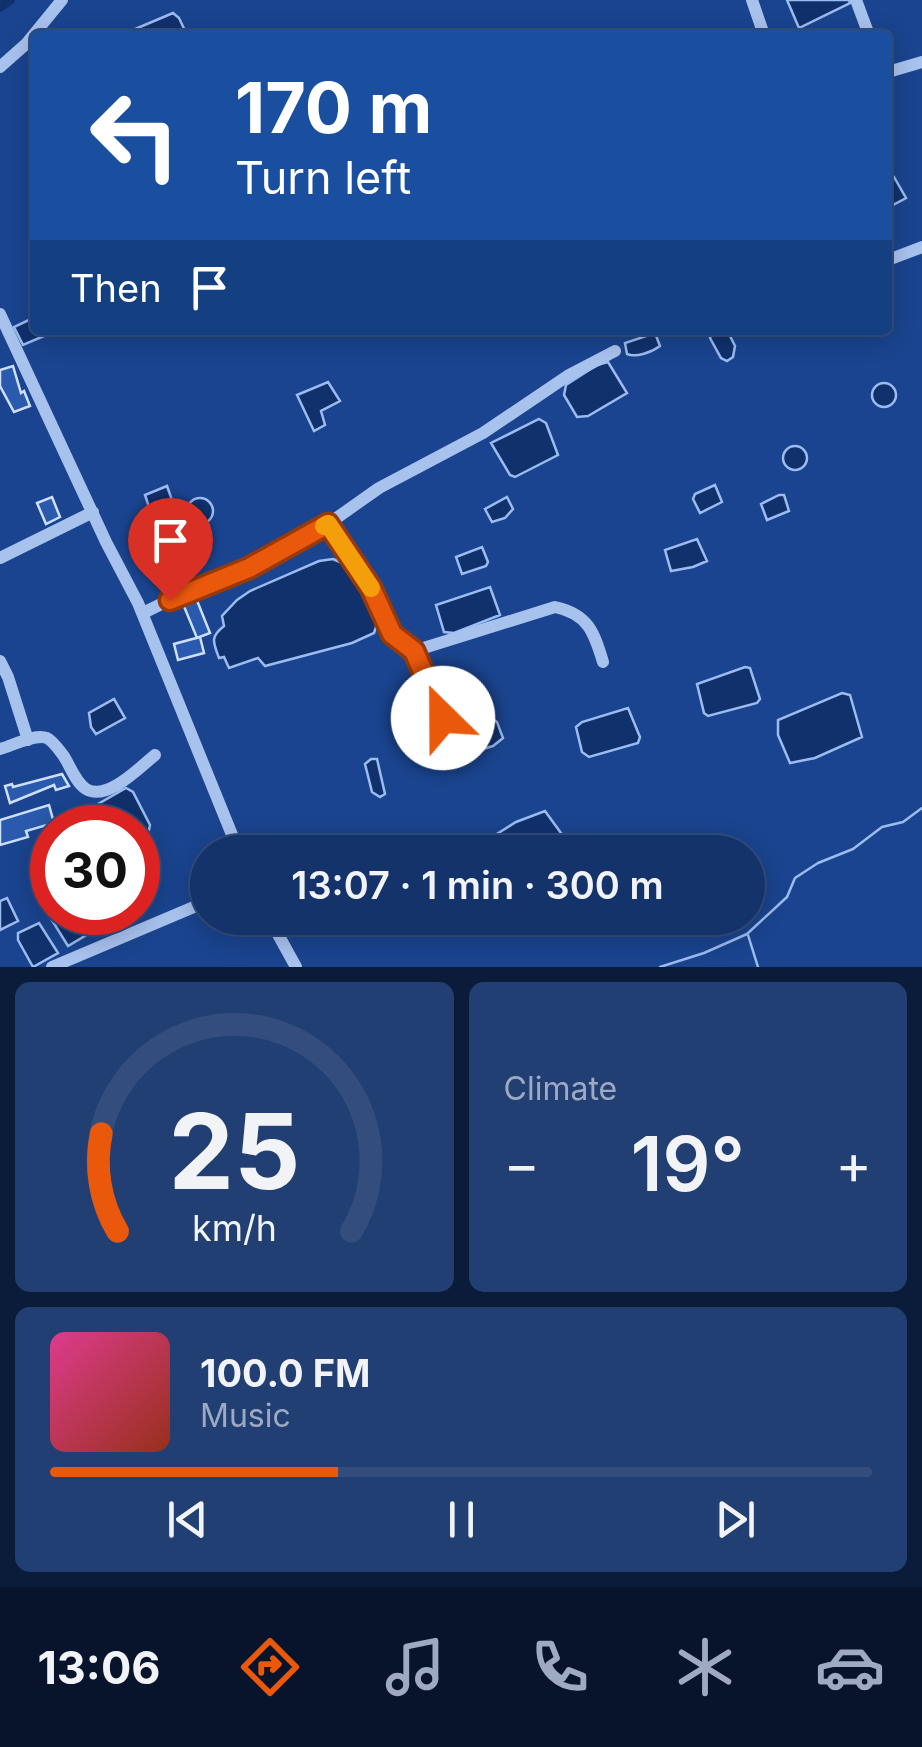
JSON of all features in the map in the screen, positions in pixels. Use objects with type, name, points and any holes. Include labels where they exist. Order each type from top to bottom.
[{"type":"street","points":[[37,30],[62,0]]},
{"type":"street","points":[[752,0],[762,30]]},
{"type":"street","points":[[856,0],[867,30]]},
{"type":"street","points":[[0,67],[30,39]]},
{"type":"street","points":[[892,71],[922,62]]},
{"type":"street","points":[[892,258],[922,247]]},
{"type":"street","points":[[0,314],[143,613],[232,835]]},
{"type":"street","points":[[143,613],[198,586],[249,568],[328,524],[379,488],[483,432],[569,375],[614,352]]},
{"type":"street","points":[[0,558],[93,512]]},
{"type":"street","points":[[328,524],[371,588],[392,634],[414,651],[443,718]]},
{"type":"street","points":[[414,651],[556,607],[570,610],[590,624],[603,662]]},
{"type":"street","points":[[0,661],[28,740]]},
{"type":"street","points":[[0,749],[39,737],[52,742],[78,780],[86,789],[96,792],[116,785],[156,755]]},
{"type":"street","points":[[52,967],[190,909]]},
{"type":"street","points":[[278,935],[296,967]]},
{"type":"water","points":[[787,0],[849,0],[850,3],[799,28]]},
{"type":"water","points":[[173,13],[185,30],[133,30]]},
{"type":"water","points":[[892,177],[906,198],[892,205]]},
{"type":"water","points":[[30,319],[30,335],[46,335],[23,345],[14,327]]},
{"type":"water","points":[[656,335],[660,346],[635,355],[627,354],[625,343]]},
{"type":"water","points":[[730,335],[735,346],[733,357],[727,361],[721,358],[710,338]]},
{"type":"water","points":[[608,362],[627,393],[588,416],[577,417],[564,395],[566,385]]},
{"type":"water","points":[[328,382],[340,401],[321,411],[325,425],[314,431],[297,395]]},
{"type":"water","points":[[884,383],[896,395],[884,407],[872,395]]},
{"type":"water","points":[[539,419],[546,423],[558,455],[515,477],[510,475],[491,443]]},
{"type":"water","points":[[795,446],[804,449],[804,467],[795,470],[786,467],[783,458],[786,449]]},
{"type":"water","points":[[715,485],[722,502],[700,513],[693,499],[695,494]]},
{"type":"water","points":[[167,486],[173,503],[150,510],[145,495]]},
{"type":"water","points":[[784,495],[789,511],[767,520],[761,504]]},
{"type":"water","points":[[507,497],[513,509],[505,518],[492,522],[485,509]]},
{"type":"water","points":[[200,498],[210,501],[210,521],[200,524],[190,521],[187,511],[190,501]]},
{"type":"water","points":[[697,539],[707,561],[671,571],[665,550]]},
{"type":"water","points":[[482,547],[486,566],[462,574],[456,557]]},
{"type":"water","points":[[333,559],[351,567],[378,620],[374,633],[352,643],[265,666],[258,658],[229,668],[224,657],[219,658],[214,644],[216,633],[224,626],[222,616],[237,600],[319,561]]},
{"type":"water","points":[[490,587],[500,615],[454,633],[444,632],[436,605]]},
{"type":"water","points":[[750,668],[760,699],[757,703],[708,716],[704,713],[697,684]]},
{"type":"water","points":[[842,693],[850,695],[862,737],[815,758],[790,763],[778,735],[778,720]]},
{"type":"water","points":[[114,699],[125,718],[96,734],[89,713]]},
{"type":"water","points":[[628,708],[640,737],[638,743],[589,757],[582,752],[576,727]]},
{"type":"water","points":[[493,719],[503,738],[493,746],[469,753],[460,734]]},
{"type":"water","points":[[440,737],[448,753],[422,764],[415,748]]},
{"type":"water","points":[[377,759],[385,794],[380,797],[372,792],[365,764]]},
{"type":"water","points":[[126,788],[140,805],[96,805]]},
{"type":"water","points":[[545,811],[562,835],[495,835]]},
{"type":"water","points":[[7,898],[18,921],[0,930],[0,901]]},
{"type":"water","points":[[30,927],[30,935],[47,935],[58,953],[33,967],[18,933]]},
{"type":"water","points":[[61,935],[86,935],[68,946]]},
{"type":"building","points":[[13,366],[21,393],[24,391],[30,406],[14,412],[0,386],[0,370]]},
{"type":"building","points":[[52,497],[60,517],[46,524],[37,503]]},
{"type":"building","points":[[196,598],[210,633],[197,638],[183,604]]},
{"type":"building","points":[[200,637],[204,653],[178,660],[174,644]]},
{"type":"building","points":[[62,774],[69,786],[56,790],[54,785],[10,803],[5,786]]},
{"type":"building","points":[[30,811],[28,837],[0,845],[0,820]]},
{"type":"waterway","points":[[0,7],[10,0]]},
{"type":"waterway","points":[[660,967],[747,934],[787,897],[795,878],[818,863],[853,849],[882,827],[903,822],[922,808]]},
{"type":"waterway","points":[[748,935],[758,967]]},
{"type":"slow traffic","points":[[324,526],[328,524],[371,588]]},
{"type":"route","points":[[170,600],[249,568],[328,524],[371,588],[392,634],[414,651],[443,718]]}]
